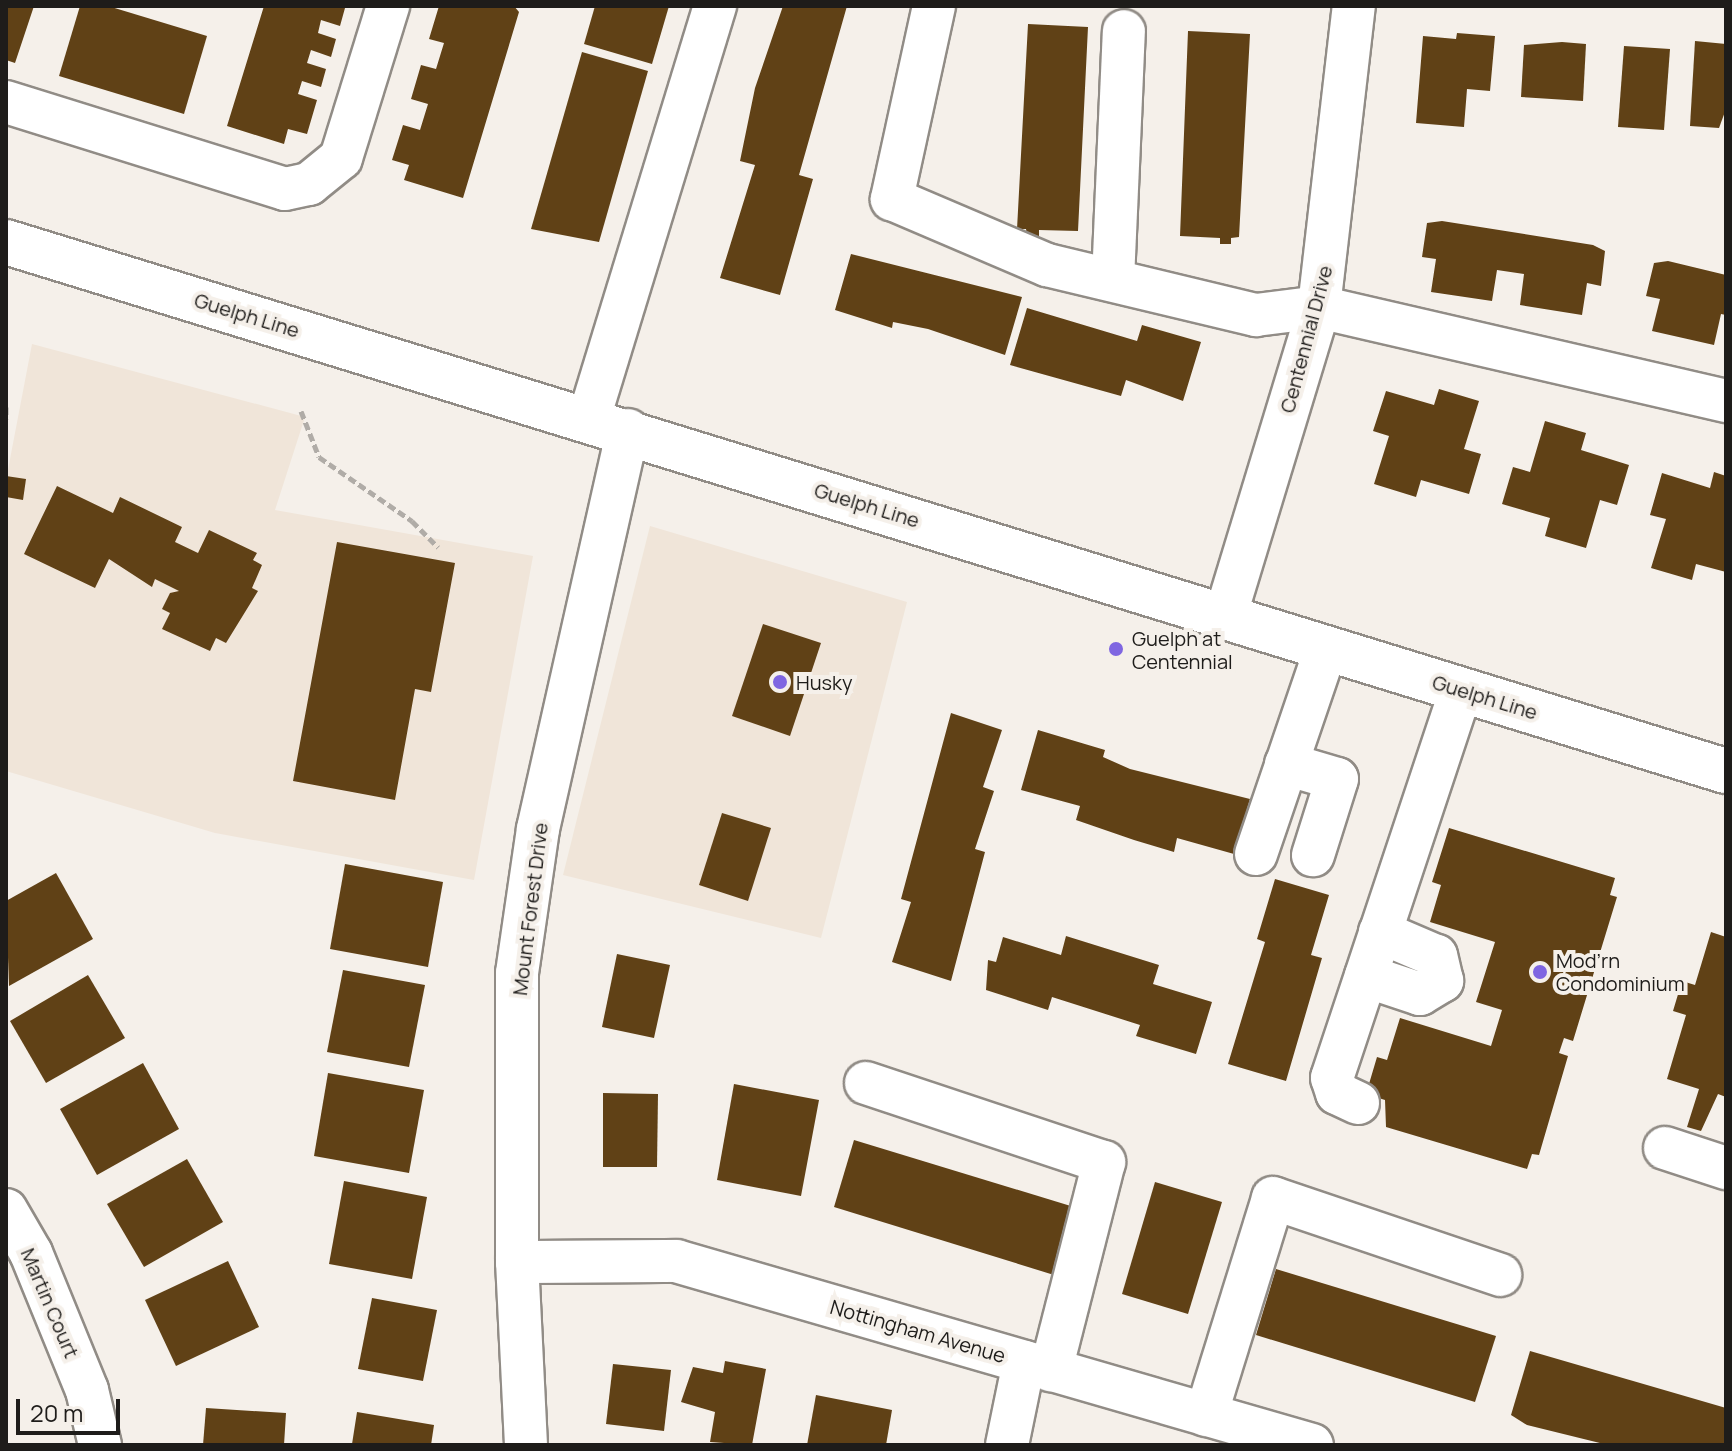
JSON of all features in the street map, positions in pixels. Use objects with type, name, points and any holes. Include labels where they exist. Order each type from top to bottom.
[{"type":"main road","name":"Guelph Line","points":[[6,242],[608,424],[1726,771]]},
{"type":"street","points":[[6,102],[285,189],[309,184],[341,158],[388,6]]},
{"type":"street","name":"Mount Forest Drive","points":[[526,1445],[517,1262],[517,973],[538,829],[608,424],[715,6]]},
{"type":"street","points":[[934,6],[892,199],[1047,265],[1256,315],[1319,307],[1726,401]]},
{"type":"street","name":"Centennial Drive","points":[[1225,617],[1319,307],[1354,6]]},
{"type":"street","points":[[1113,280],[1124,31]]},
{"type":"street","points":[[1256,854],[1326,648]]},
{"type":"street","points":[[1358,1103],[1337,1093],[1332,1078],[1461,690]]},
{"type":"street","points":[[1286,764],[1337,779],[1313,855]]},
{"type":"street","points":[[1366,976],[1420,994],[1442,981],[1436,956],[1380,932]]},
{"type":"street","points":[[866,1083],[1104,1162],[1037,1366],[1007,1445]]},
{"type":"street","points":[[1665,1148],[1726,1168]]},
{"type":"street","points":[[1206,1415],[1273,1198],[1500,1275]]},
{"type":"street","name":"Martin Court","points":[[6,1210],[31,1253],[87,1390],[100,1445]]},
{"type":"street","name":"Nottingham Avenue","points":[[517,1262],[676,1261],[1312,1445]]},
{"type":"path","points":[[6,407],[6,419]]},
{"type":"path","points":[[301,411],[319,457],[412,521],[438,547]]},
{"type":"shaded area","points":[[32,344],[305,417],[275,510],[533,556],[474,880],[215,833],[6,771],[6,480]]},
{"type":"shaded area","points":[[650,526],[907,602],[821,938],[563,875]]},
{"type":"building","points":[[6,6],[34,6],[15,63],[6,60]]},
{"type":"building","points":[[80,6],[108,6],[207,36],[184,114],[59,76]]},
{"type":"building","points":[[264,6],[345,8],[340,26],[321,20],[318,33],[336,39],[331,57],[311,50],[307,63],[326,69],[321,87],[302,81],[298,94],[317,100],[307,134],[288,129],[284,144],[227,126]]},
{"type":"building","points":[[439,6],[514,6],[519,12],[463,198],[404,180],[409,165],[392,160],[403,125],[420,130],[428,104],[411,99],[421,65],[436,69],[444,43],[429,39]]},
{"type":"building","points":[[595,6],[669,6],[652,64],[584,44]]},
{"type":"building","points":[[783,6],[847,6],[799,175],[813,179],[780,295],[720,278],[755,165],[740,161],[755,88]]},
{"type":"building","points":[[1028,24],[1088,27],[1078,231],[1039,230],[1039,236],[1027,236],[1026,229],[1017,229]]},
{"type":"building","points":[[1188,31],[1250,34],[1239,237],[1231,238],[1231,244],[1220,244],[1220,238],[1180,236]]},
{"type":"building","points":[[1457,33],[1495,36],[1490,91],[1467,89],[1464,127],[1416,123],[1423,36],[1456,39]]},
{"type":"building","points":[[1695,41],[1726,44],[1726,109],[1719,128],[1690,126]]},
{"type":"building","points":[[1586,44],[1583,101],[1521,97],[1524,45]]},
{"type":"building","points":[[1624,46],[1670,49],[1664,130],[1618,127]]},
{"type":"building","points":[[582,52],[648,71],[599,242],[531,229]]},
{"type":"building","points":[[1442,221],[1593,245],[1605,251],[1601,286],[1587,283],[1582,315],[1520,305],[1524,274],[1497,270],[1492,301],[1431,292],[1436,259],[1422,257],[1427,223]]},
{"type":"building","points":[[851,254],[1022,297],[1005,355],[928,329],[893,322],[892,328],[835,310]]},
{"type":"building","points":[[1668,261],[1726,275],[1726,315],[1721,314],[1714,345],[1652,331],[1660,299],[1646,296],[1654,263]]},
{"type":"building","points":[[1027,308],[1137,341],[1142,325],[1201,342],[1183,401],[1126,380],[1121,396],[1010,365]]},
{"type":"building","points":[[1439,389],[1479,401],[1464,449],[1481,454],[1469,494],[1421,480],[1416,497],[1374,484],[1389,436],[1373,431],[1386,391],[1434,405]]},
{"type":"building","points":[[1545,421],[1586,433],[1581,450],[1629,465],[1617,505],[1600,500],[1586,548],[1545,536],[1550,518],[1502,504],[1513,467],[1530,472]]},
{"type":"building","points":[[1714,472],[1726,476],[1726,572],[1696,564],[1692,580],[1651,568],[1666,519],[1650,515],[1662,473],[1710,488]]},
{"type":"building","points":[[6,476],[26,479],[23,500],[6,497]]},
{"type":"building","points":[[57,486],[113,513],[120,497],[182,527],[175,542],[198,553],[209,530],[257,553],[253,560],[262,565],[252,588],[258,591],[226,643],[216,638],[210,651],[162,629],[170,613],[162,609],[170,593],[179,591],[155,579],[152,587],[109,559],[95,588],[24,554]]},
{"type":"building","points":[[337,542],[455,563],[431,692],[415,689],[395,800],[293,781]]},
{"type":"building","points":[[763,624],[821,643],[790,736],[732,716]]},
{"type":"building","points":[[951,713],[1002,730],[983,787],[994,791],[975,849],[985,852],[951,981],[892,962],[911,902],[901,899]]},
{"type":"building","points":[[1038,730],[1105,750],[1103,757],[1130,769],[1250,799],[1234,854],[1177,838],[1174,852],[1134,840],[1076,820],[1080,806],[1021,790]]},
{"type":"building","points":[[722,813],[771,828],[748,901],[699,885]]},
{"type":"building","name":"Mod’rn Condominium","points":[[1449,828],[1615,878],[1610,895],[1617,897],[1573,1041],[1564,1038],[1559,1053],[1568,1056],[1539,1155],[1532,1154],[1527,1169],[1386,1127],[1385,1100],[1366,1094],[1377,1057],[1387,1060],[1400,1018],[1491,1046],[1502,1010],[1476,1002],[1495,942],[1430,922],[1441,885],[1432,882]]},
{"type":"building","points":[[345,864],[443,882],[428,967],[330,949]]},
{"type":"building","points":[[56,873],[93,939],[9,986],[6,901]]},
{"type":"building","points":[[1275,879],[1329,895],[1311,955],[1322,958],[1286,1081],[1228,1064],[1265,942],[1257,939]]},
{"type":"building","points":[[1711,932],[1726,937],[1726,1097],[1718,1094],[1701,1131],[1687,1127],[1699,1089],[1667,1079],[1686,1015],[1673,1011],[1682,981],[1695,985]]},
{"type":"building","points":[[1066,936],[1159,965],[1153,984],[1212,1002],[1196,1054],[1136,1036],[1140,1025],[1052,997],[1048,1010],[986,990],[988,960],[996,962],[1003,937],[1061,955]]},
{"type":"building","points":[[617,954],[670,965],[654,1038],[602,1027]]},
{"type":"building","points":[[343,970],[425,985],[409,1067],[327,1052]]},
{"type":"building","points":[[88,975],[125,1038],[46,1083],[10,1021]]},
{"type":"building","points":[[143,1063],[179,1129],[97,1175],[60,1109]]},
{"type":"building","points":[[328,1073],[424,1090],[409,1173],[314,1156]]},
{"type":"building","points":[[734,1084],[819,1100],[801,1196],[717,1180]]},
{"type":"building","points":[[603,1093],[658,1094],[657,1167],[603,1167]]},
{"type":"building","points":[[854,1140],[1074,1207],[1054,1275],[834,1207]]},
{"type":"building","points":[[187,1159],[223,1222],[144,1267],[107,1204]]},
{"type":"building","points":[[344,1181],[427,1197],[412,1279],[329,1264]]},
{"type":"building","points":[[1155,1182],[1222,1202],[1188,1314],[1122,1294]]},
{"type":"building","points":[[228,1261],[259,1327],[176,1366],[145,1300]]},
{"type":"building","points":[[1276,1269],[1496,1336],[1475,1402],[1256,1335]]},
{"type":"building","points":[[372,1298],[437,1310],[423,1381],[358,1369]]},
{"type":"building","points":[[1530,1351],[1726,1408],[1726,1445],[1608,1445],[1527,1425],[1511,1415]]},
{"type":"building","points":[[725,1361],[766,1369],[752,1445],[710,1442],[715,1412],[681,1402],[693,1367],[723,1373]]},
{"type":"building","points":[[613,1364],[671,1370],[664,1431],[606,1424]]},
{"type":"building","points":[[816,1395],[892,1410],[886,1445],[807,1445]]},
{"type":"building","points":[[206,1408],[286,1413],[284,1445],[203,1445]]},
{"type":"building","points":[[357,1412],[434,1425],[431,1445],[352,1444]]},
{"type":"place","name":"Guelph at Centennial","points":[[1116,649]]},
{"type":"place","name":"Husky","points":[[780,682]]},
{"type":"place","name":"Mod’rn Condominium","points":[[1540,972]]}]
